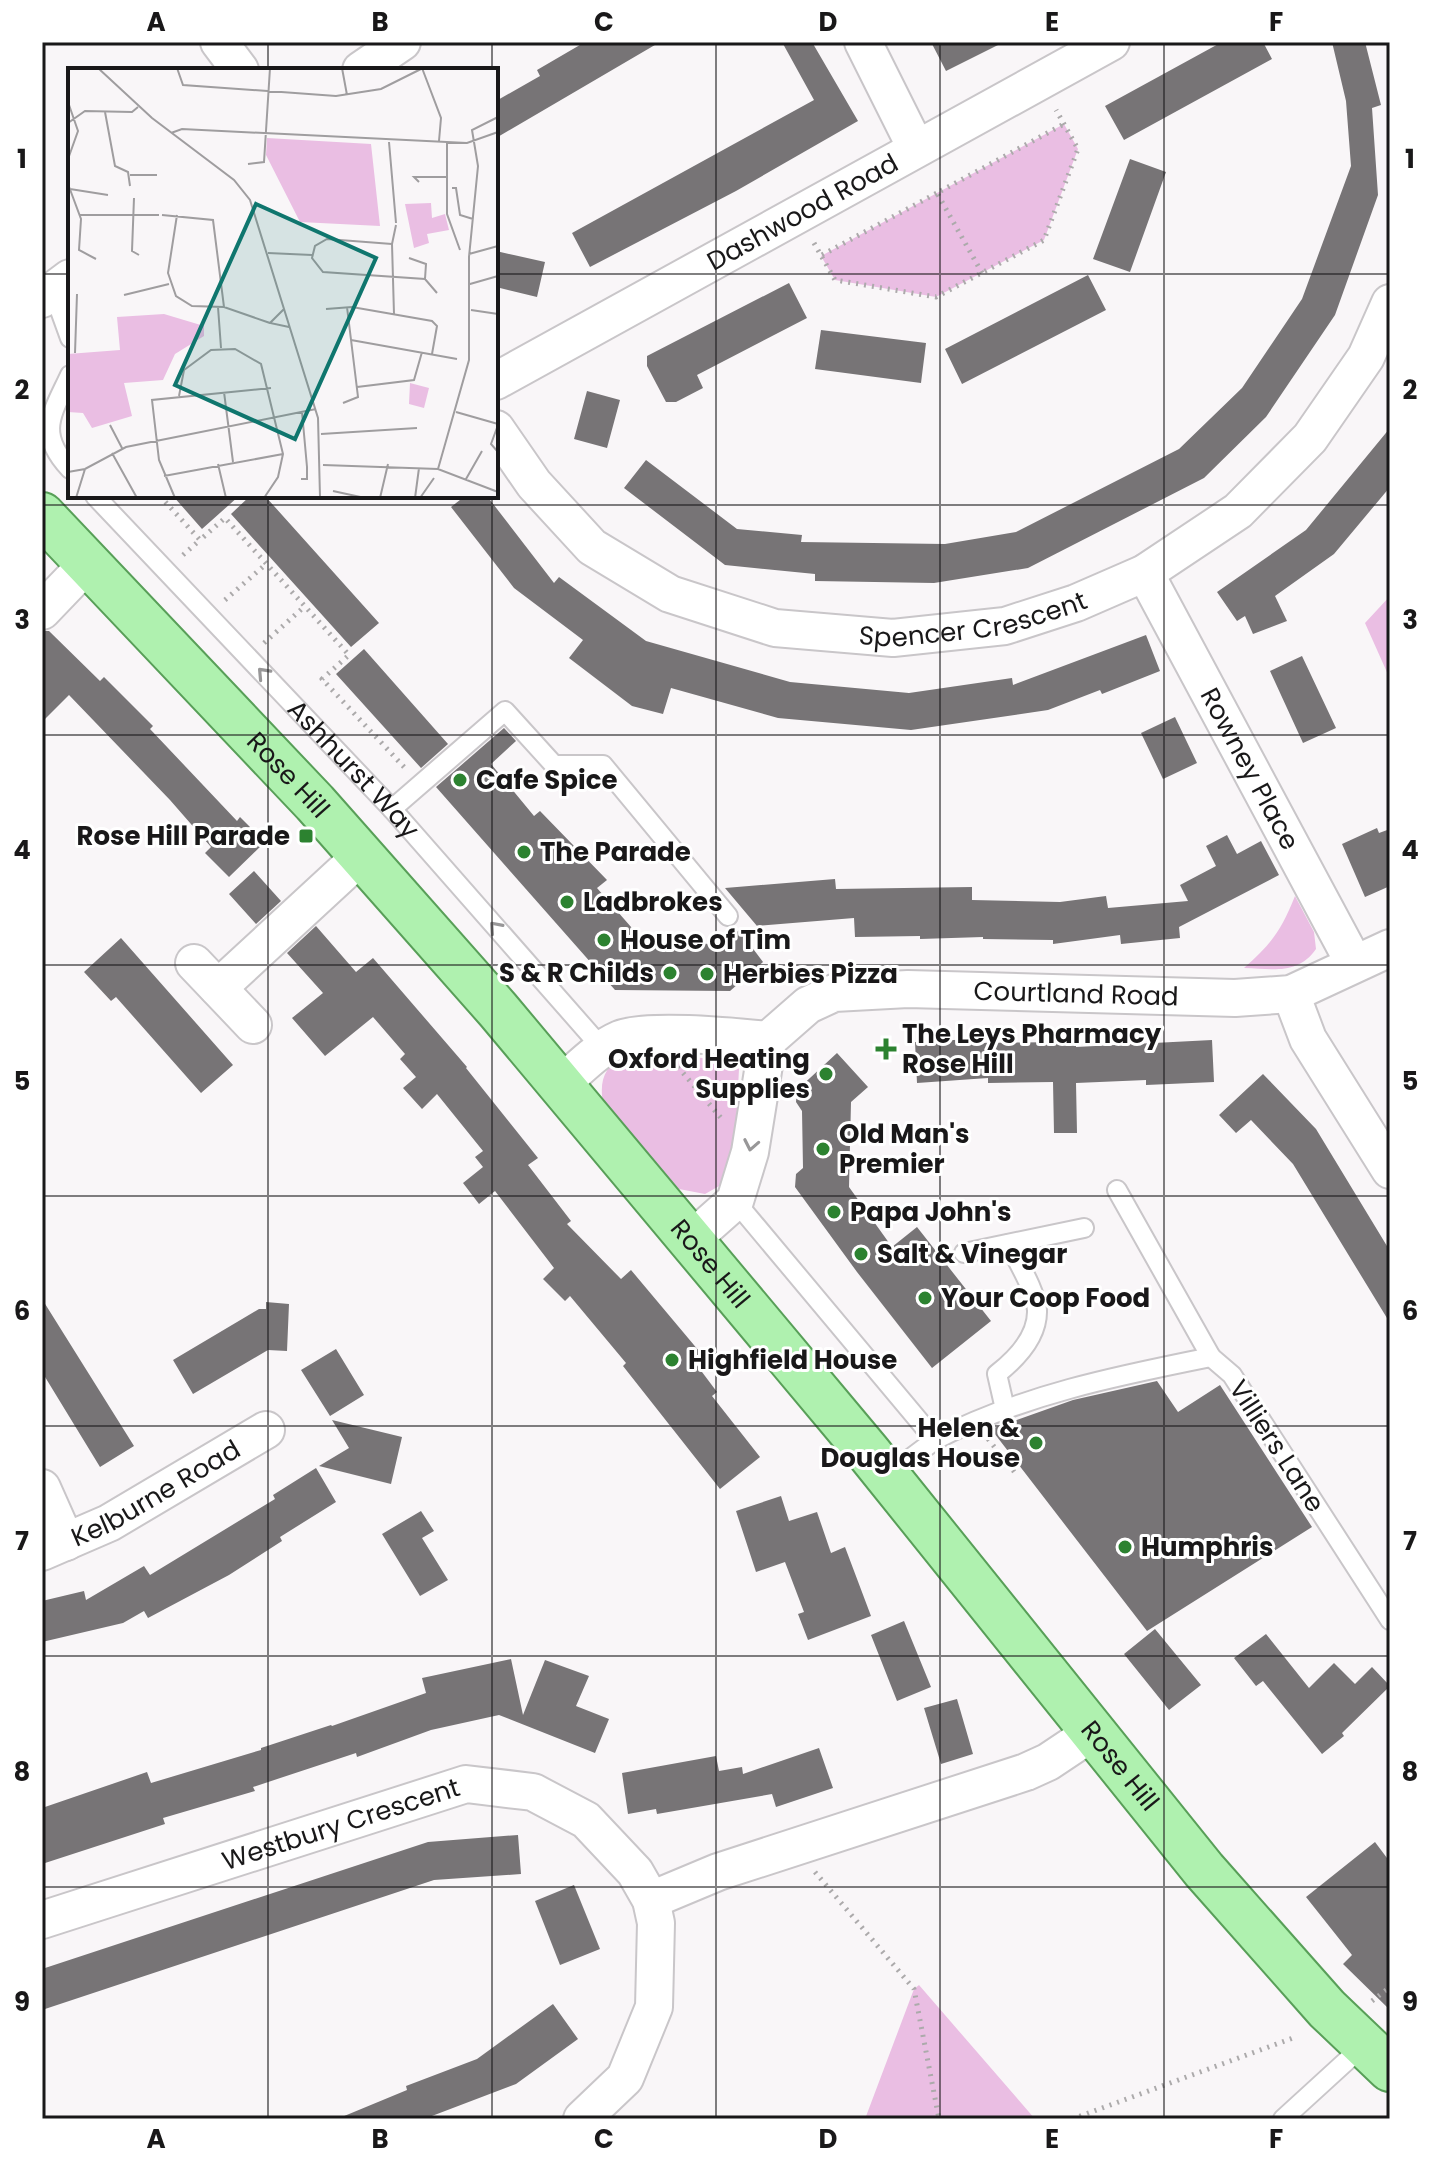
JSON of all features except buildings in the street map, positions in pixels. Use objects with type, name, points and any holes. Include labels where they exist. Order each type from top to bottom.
[{"type":"main road","name":"Rose Hill","points":[[42,515],[305,791],[561,1084],[887,1476],[1204,1870],[1327,2009],[1377,2057]]},
{"type":"street","points":[[219,42],[238,68]]},
{"type":"street","points":[[364,68],[402,42]]},
{"type":"street","points":[[863,42],[916,148]]},
{"type":"street","name":"Dashwood Road","points":[[498,380],[1111,42]]},
{"type":"street","name":"Spencer Crescent","points":[[498,432],[534,484],[592,547],[670,594],[775,628],[893,638],[1005,626],[1076,603],[1145,573],[1238,511],[1310,438],[1366,357],[1390,303]]},
{"type":"street","points":[[42,611],[88,563]]},
{"type":"street","name":"Rowney Place","points":[[1145,573],[1354,963]]},
{"type":"street","points":[[253,1025],[206,976],[361,856]]},
{"type":"street","name":"Courtland Road","points":[[768,1040],[808,1005],[834,993],[908,989],[1235,998],[1291,994],[1390,948]]},
{"type":"street","points":[[1291,994],[1308,1039],[1390,1170]]},
{"type":"street","points":[[561,1084],[602,1048],[624,1038],[651,1034],[768,1040],[750,1152],[735,1201],[691,1240]]},
{"type":"street","name":"Kelburne Road","points":[[54,1547],[109,1523],[266,1430]]},
{"type":"street","points":[[42,1488],[54,1547]]},
{"type":"street","points":[[651,1900],[718,1872],[1026,1772],[1048,1762],[1093,1732]]},
{"type":"street","name":"Westbury Crescent","points":[[42,1920],[466,1784],[533,1792],[586,1820],[635,1872],[651,1900],[656,1923],[654,2007],[625,2078],[582,2119]]},
{"type":"lane","points":[[52,286],[68,332]]},
{"type":"lane","points":[[68,379],[49,420],[49,439],[68,467]]},
{"type":"lane","name":"Ashhurst Way","points":[[97,498],[392,809],[602,1048]]},
{"type":"lane","points":[[392,809],[505,711],[554,765],[603,765],[728,916]]},
{"type":"lane","points":[[1117,1190],[1211,1357]]},
{"type":"lane","points":[[735,1201],[935,1440]]},
{"type":"lane","points":[[964,1253],[1084,1228]]},
{"type":"lane","points":[[1005,1409],[997,1374],[1024,1348],[1033,1330],[1037,1310],[1009,1244]]},
{"type":"lane","name":"Villiers Lane","points":[[887,1476],[935,1440],[978,1418],[1100,1379],[1211,1357],[1232,1375],[1390,1620]]},
{"type":"lane","points":[[1283,2119],[1377,2057]]},
{"type":"path","points":[[797,215],[835,280],[936,297],[1044,240],[1078,149],[1038,82]]},
{"type":"path","points":[[821,256],[1064,124]]},
{"type":"path","points":[[937,193],[982,273]]},
{"type":"path","points":[[162,498],[200,540]]},
{"type":"path","points":[[178,559],[225,518],[349,655],[322,679],[420,785]]},
{"type":"path","points":[[221,605],[266,564]]},
{"type":"path","points":[[259,647],[305,606]]},
{"type":"path","points":[[651,1034],[750,1152]]},
{"type":"path","points":[[985,1435],[1016,1474]]},
{"type":"path","points":[[794,1847],[914,1989],[939,2119]]},
{"type":"path","points":[[1370,2003],[1390,1987]]},
{"type":"path","points":[[1072,2119],[1293,2038]]},
{"type":"shaded area","points":[[1064,124],[1078,149],[1044,240],[936,297],[835,280],[821,256]]},
{"type":"shaded area","points":[[1390,596],[1390,679],[1365,623]]},
{"type":"shaded area","points":[[1295,896],[1314,932],[1316,949],[1293,967],[1244,968],[1275,936]]},
{"type":"shaded area","points":[[624,1052],[729,1060],[739,1069],[734,1165],[721,1185],[705,1194],[679,1189],[603,1104],[605,1075]]},
{"type":"shaded area","points":[[919,1985],[1035,2119],[865,2119],[914,1989]]},
{"type":"place","name":"Cafe Spice","points":[[460,780]]},
{"type":"place","name":"Rose Hill Parade","points":[[306,836]]},
{"type":"place","name":"The Parade","points":[[524,852]]},
{"type":"place","name":"Ladbrokes","points":[[567,902]]},
{"type":"place","name":"House of Tim","points":[[604,940]]},
{"type":"place","name":"S & R Childs","points":[[670,973]]},
{"type":"place","name":"Herbies Pizza","points":[[707,974]]},
{"type":"place","name":"The Leys Pharmacy Rose Hill","points":[[886,1049]]},
{"type":"place","name":"Oxford Heating Supplies","points":[[826,1074]]},
{"type":"place","name":"Old Man's Premier","points":[[823,1149]]},
{"type":"place","name":"Papa John's","points":[[834,1212]]},
{"type":"place","name":"Salt & Vinegar","points":[[861,1254]]},
{"type":"place","name":"Your Coop Food","points":[[925,1298]]},
{"type":"place","name":"Highfield House","points":[[672,1360]]},
{"type":"place","name":"Helen & Douglas House","points":[[1036,1443]]},
{"type":"place","name":"Humphris","points":[[1125,1547]]}]
